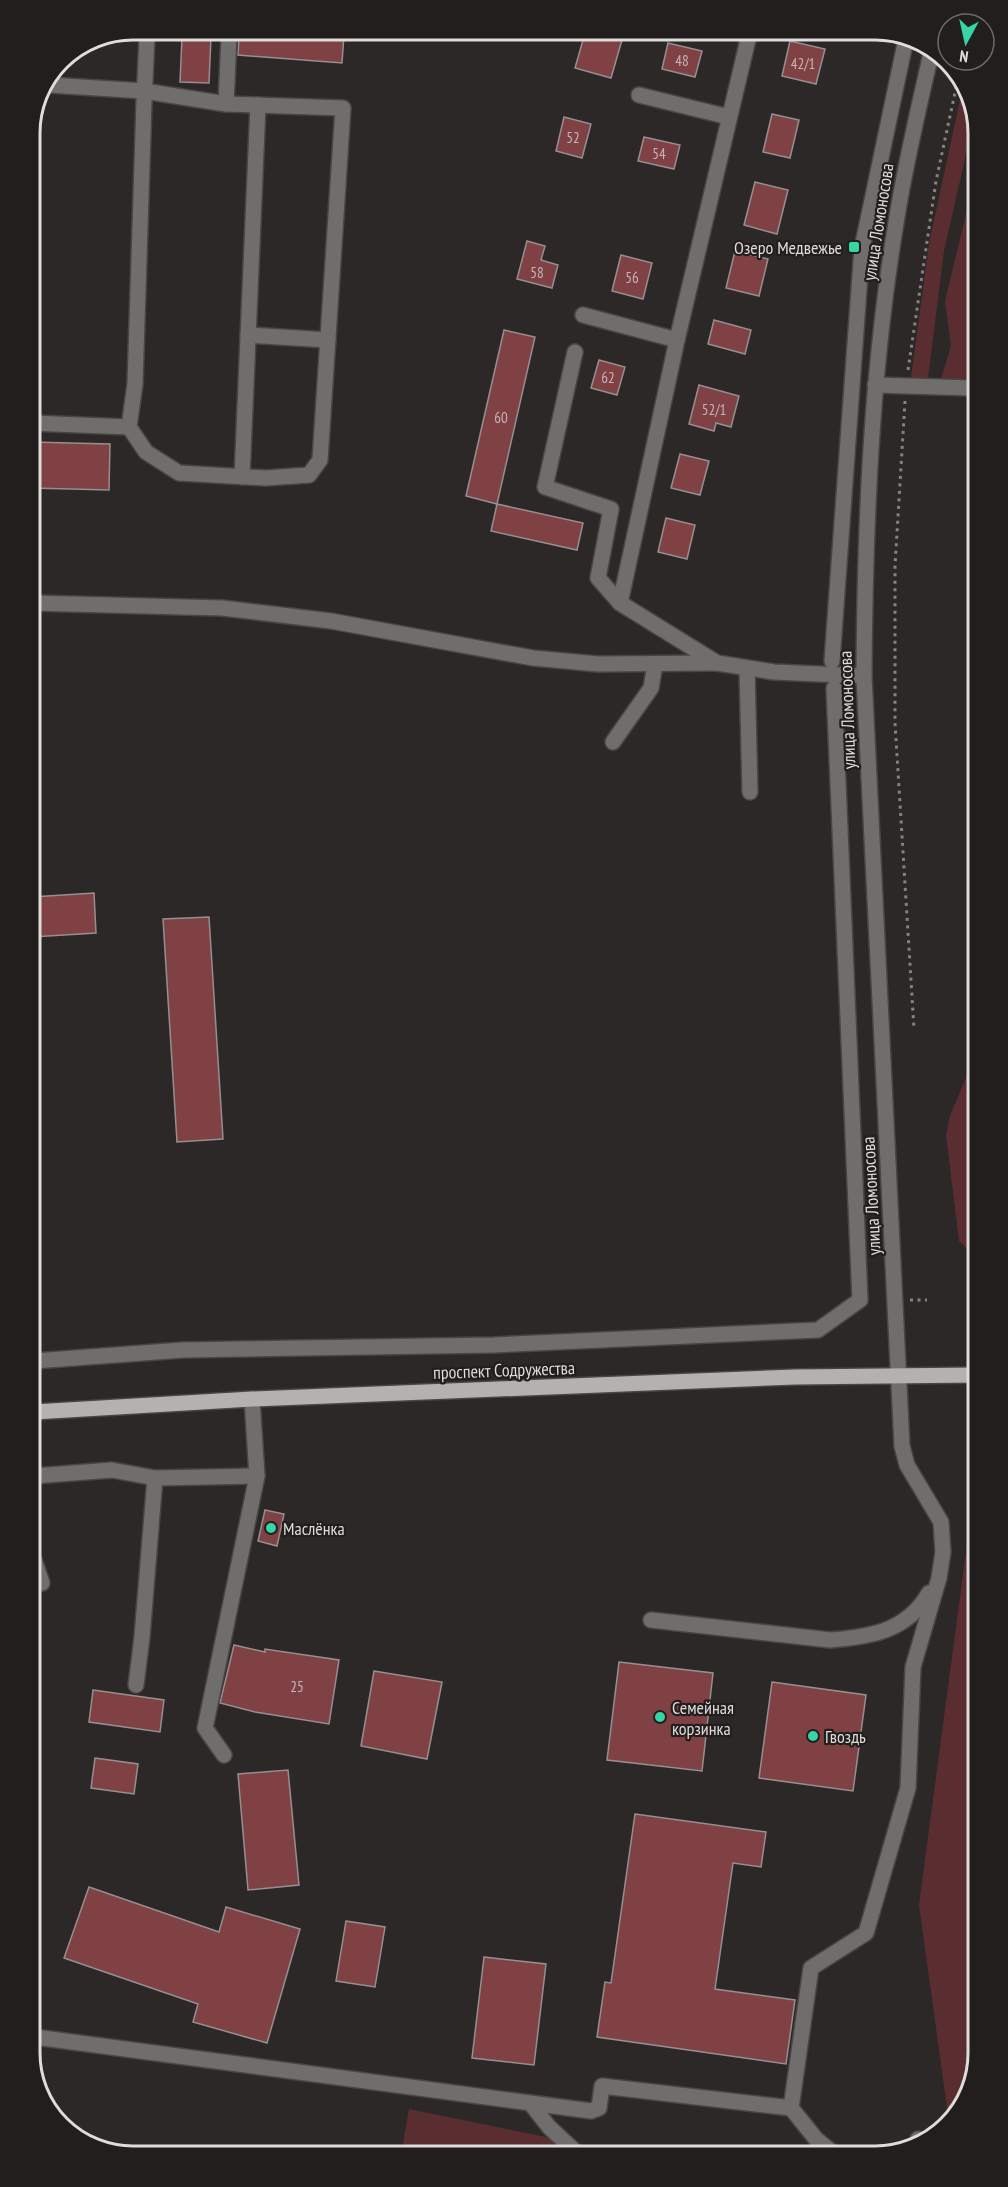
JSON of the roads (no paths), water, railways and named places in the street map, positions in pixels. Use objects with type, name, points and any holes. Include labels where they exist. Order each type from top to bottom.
[{"type":"main road","name":"проспект Содружества","points":[[40,1412],[252,1399],[896,1375],[968,1376]]},
{"type":"street","points":[[54,85],[144,91],[226,104],[344,108],[320,460],[309,475],[242,477],[179,473],[146,452],[129,427],[135,384],[144,91],[147,41]]},
{"type":"street","points":[[226,104],[229,41]]},
{"type":"street","points":[[620,603],[677,340],[748,41]]},
{"type":"street","points":[[832,661],[862,248],[905,46]]},
{"type":"street","name":"улица Ломоносова","points":[[791,2108],[811,1968],[866,1933],[908,1788],[913,1667],[939,1578],[943,1552],[941,1522],[904,1456],[896,1375],[896,1294],[864,676],[865,547],[875,386],[896,222],[930,59]]},
{"type":"street","points":[[639,95],[729,117]]},
{"type":"street","points":[[242,477],[258,105]]},
{"type":"street","points":[[584,315],[677,340]]},
{"type":"street","points":[[248,335],[328,340]]},
{"type":"street","points":[[575,352],[545,487],[611,508],[598,578],[620,603],[717,663]]},
{"type":"street","points":[[875,386],[968,388]]},
{"type":"street","points":[[41,423],[129,427]]},
{"type":"street","points":[[41,603],[222,608],[279,613],[533,658],[598,664],[717,663],[747,669],[864,676]]},
{"type":"street","points":[[614,742],[651,688],[656,664]]},
{"type":"street","points":[[747,669],[750,792]]},
{"type":"street","points":[[40,1361],[183,1350],[494,1345],[818,1330],[860,1300],[834,688]]},
{"type":"street","points":[[224,1755],[205,1728],[257,1476],[252,1399]]},
{"type":"street","points":[[40,1476],[112,1470],[155,1478],[257,1476]]},
{"type":"street","points":[[136,1685],[155,1478]]},
{"type":"street","points":[[40,1578],[42,1583]]},
{"type":"street","points":[[651,1620],[830,1640],[850,1639],[887,1632],[906,1620],[922,1604],[939,1578]]},
{"type":"street","points":[[40,2038],[591,2111],[598,2108],[602,2086],[791,2108],[816,2139],[825,2146]]},
{"type":"street","points":[[531,2104],[549,2127],[569,2146]]},
{"type":"place","name":"Озеро Медвежье","points":[[854,247]]},
{"type":"place","name":"Маслёнка","points":[[271,1528]]},
{"type":"place","name":"Семейная корзинка","points":[[660,1717]]},
{"type":"place","name":"Гвоздь","points":[[813,1736]]}]
